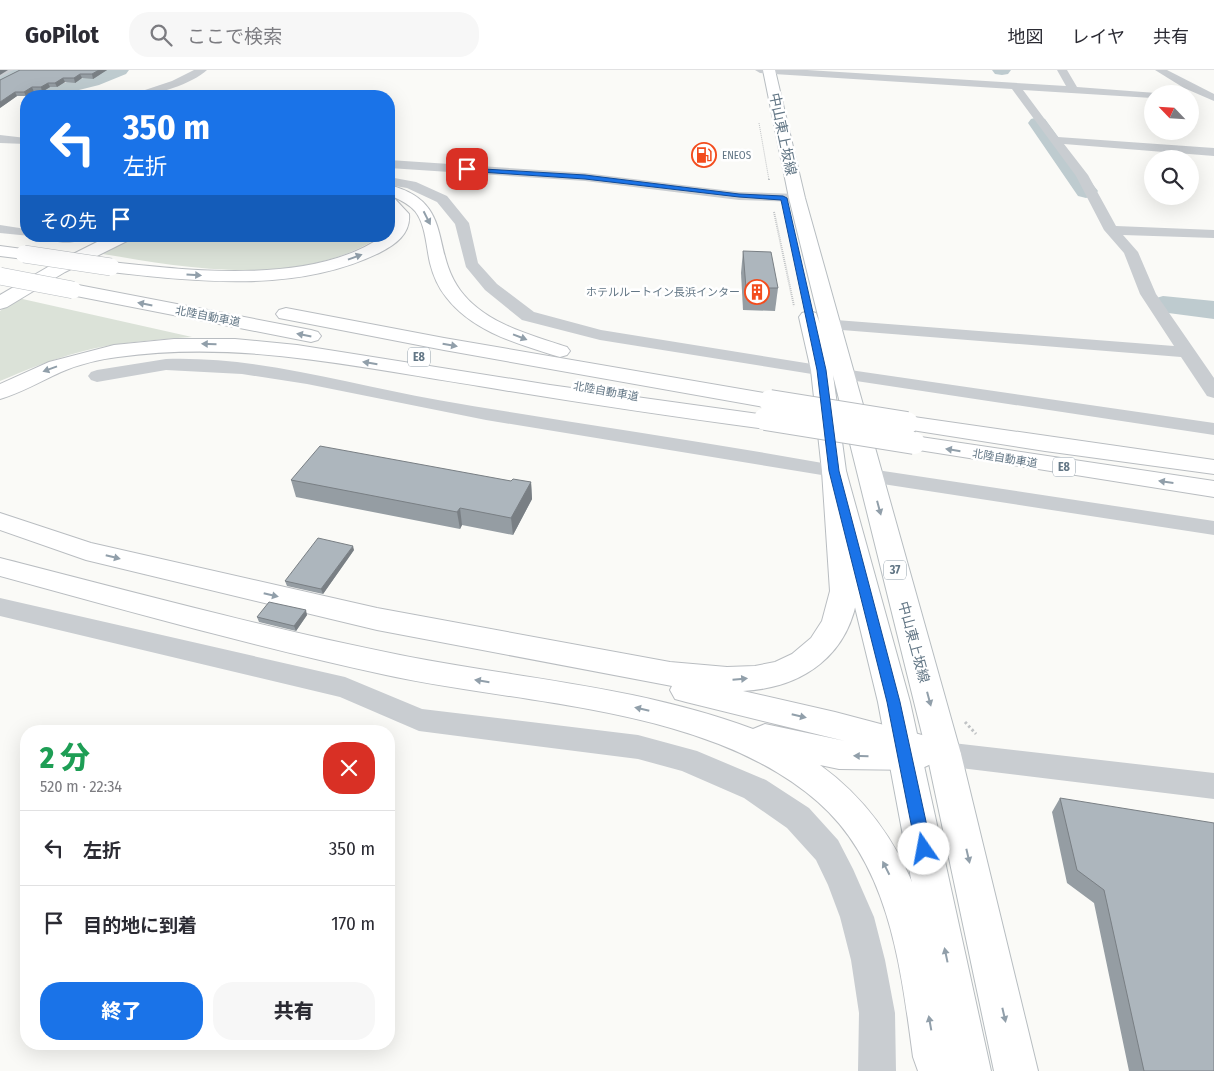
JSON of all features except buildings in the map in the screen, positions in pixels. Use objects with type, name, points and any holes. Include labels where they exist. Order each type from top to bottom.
[{"type":"main road","name":"中山東上坂線","points":[[759,70],[784,198],[812,320],[870,476],[944,754],[1016,1071]]},
{"type":"main road","name":"中山東上坂線","points":[[769,70],[784,198]]},
{"type":"main road","points":[[395,193],[410,200],[424,211],[434,234],[439,266],[453,294],[464,306],[494,326],[537,344],[643,371],[768,409]]},
{"type":"main road","points":[[395,208],[401,214],[401,226],[395,234]]},
{"type":"main road","points":[[0,291],[92,242]]},
{"type":"main road","points":[[0,303],[60,268],[111,242]]},
{"type":"main road","points":[[7,261],[111,266],[172,273],[226,276],[279,273],[321,267],[360,256],[384,242]]},
{"type":"main road","name":"北陸自動車道","points":[[7,261],[444,344],[768,409],[858,434],[910,428],[1214,489]]},
{"type":"main road","name":"北陸自動車道","points":[[7,261],[73,290],[422,358],[768,409],[1206,466]]},
{"type":"main road","points":[[0,392],[37,374],[99,355],[148,347],[226,344],[313,354],[580,396],[768,409]]},
{"type":"main road","name":"中山東上坂線","points":[[832,372],[834,471],[904,749],[970,1071]]},
{"type":"main road","points":[[376,619],[702,679],[732,680],[779,674],[796,667],[821,648],[831,636],[842,608],[844,591],[834,471]]},
{"type":"main road","points":[[0,521],[86,551]]},
{"type":"main road","points":[[0,534],[86,551],[376,619],[904,749],[944,754]]},
{"type":"main road","points":[[0,566],[148,607],[430,673],[588,698],[840,755],[904,749]]},
{"type":"main road","points":[[685,720],[769,750],[793,763],[832,793],[850,812],[884,863],[904,907],[919,958],[935,1056],[940,1071]]},
{"type":"street","points":[[154,90],[176,83],[202,70]]},
{"type":"street","points":[[759,70],[856,73],[868,76],[1010,87],[1144,95]]},
{"type":"street","points":[[1160,70],[1210,100]]},
{"type":"street","points":[[0,81],[17,72],[8,71]]},
{"type":"street","points":[[1061,75],[1074,91]]},
{"type":"street","points":[[868,76],[870,90]]},
{"type":"street","points":[[1027,76],[998,76],[1010,87],[1082,175],[1111,230],[1131,252],[1148,294],[1186,352],[1211,384]]},
{"type":"street","points":[[0,139],[20,141]]},
{"type":"street","points":[[1054,140],[1214,152]]},
{"type":"street","points":[[395,164],[585,177],[784,198]]},
{"type":"street","points":[[395,182],[411,185],[442,199],[462,222],[471,264],[491,287],[528,316],[600,335],[1214,429]]},
{"type":"street","points":[[0,229],[20,232]]},
{"type":"street","points":[[1111,230],[1214,234]]},
{"type":"street","points":[[812,320],[1186,352]]},
{"type":"street","points":[[97,376],[174,364],[261,372],[436,405],[834,471]]},
{"type":"street","points":[[870,476],[1214,528]]},
{"type":"street","points":[[2,611],[344,688],[419,720],[638,747],[687,760],[754,788],[798,818],[827,850],[842,880],[858,917],[868,960],[877,1013],[877,1071]]},
{"type":"street","points":[[944,754],[1214,786]]},
{"type":"path","points":[[759,119],[784,198],[812,320]]},
{"type":"shaded area","points":[[126,242],[369,242],[350,252],[317,263],[282,269],[209,269],[103,254]]},
{"type":"shaded area","points":[[18,298],[192,337],[107,346],[50,361],[0,381],[0,311]]},
{"type":"waterway","points":[[0,79],[16,70]]},
{"type":"waterway","points":[[58,90],[93,81],[120,70]]},
{"type":"waterway","points":[[1038,123],[1086,191]]},
{"type":"waterway","points":[[1163,305],[1214,310]]},
{"type":"place","name":"ENEOS","points":[[704,155]]},
{"type":"place","name":"ホテルルートイン長浜インター","points":[[757,292]]},
{"type":"route","points":[[467,169],[585,177],[739,196],[783,198],[822,370],[834,471],[894,702],[924,849]]}]
